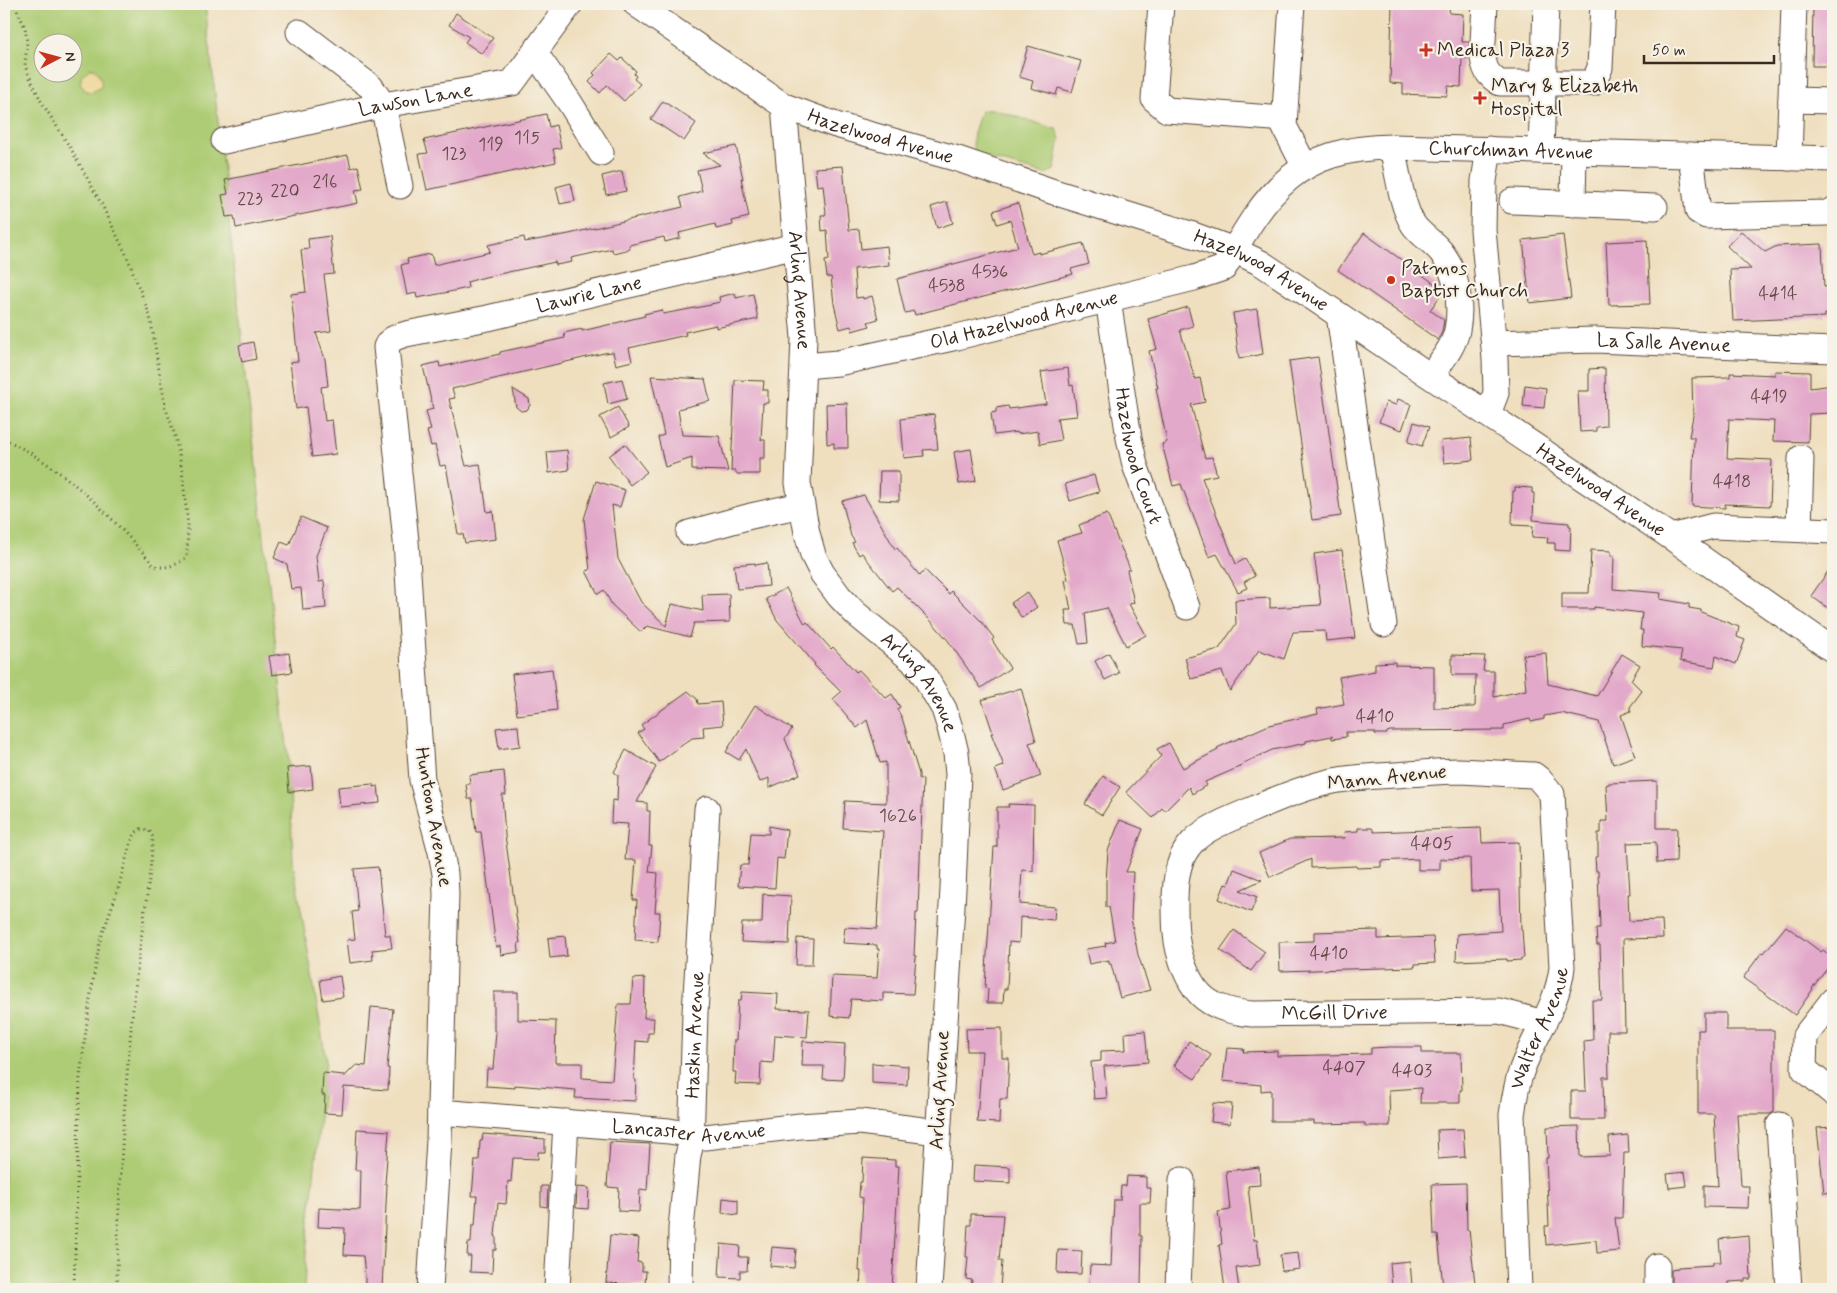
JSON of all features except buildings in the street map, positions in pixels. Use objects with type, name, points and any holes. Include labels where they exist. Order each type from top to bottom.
[{"type":"street","name":"Lawson Lane","points":[[224,141],[383,105],[512,83],[570,4]]},
{"type":"street","name":"Hazelwood Avenue","points":[[637,4],[784,106],[836,125],[958,159],[1057,193],[1140,218],[1234,250],[1261,263],[1671,537],[1833,650]]},
{"type":"street","points":[[1161,4],[1154,99],[1167,110],[1284,119]]},
{"type":"street","points":[[1292,4],[1284,126],[1305,167]]},
{"type":"street","points":[[1485,4],[1484,69],[1491,77],[1500,82],[1544,83],[1593,83],[1600,68],[1603,4]]},
{"type":"street","points":[[1541,151],[1546,4]]},
{"type":"street","points":[[1789,158],[1794,4]]},
{"type":"street","points":[[299,32],[371,88],[383,105],[400,186]]},
{"type":"street","points":[[535,53],[570,103],[601,153]]},
{"type":"street","points":[[1791,100],[1833,101]]},
{"type":"street","name":"Arling Avenue","points":[[784,106],[804,338],[798,483],[801,505],[813,555],[822,573],[844,602],[912,660],[924,675],[944,709],[956,753],[958,774],[953,889],[929,1289]]},
{"type":"street","points":[[1392,146],[1406,207],[1413,225],[1441,252],[1451,266],[1456,287],[1457,330],[1452,345],[1431,376]]},
{"type":"street","name":"Churchman Avenue","points":[[1234,250],[1249,224],[1268,198],[1286,180],[1320,158],[1372,147],[1392,146],[1833,159]]},
{"type":"street","points":[[1488,414],[1496,393],[1494,343],[1483,230],[1484,181],[1489,150]]},
{"type":"street","points":[[1573,204],[1574,152]]},
{"type":"street","points":[[1691,155],[1698,211],[1706,216],[1827,213],[1833,210]]},
{"type":"street","points":[[1512,202],[1655,207]]},
{"type":"street","name":"Lawrie Lane","points":[[386,347],[394,338],[406,334],[488,318],[796,246]]},
{"type":"street","name":"Old Hazelwood Avenue","points":[[804,366],[838,363],[957,337],[1194,278],[1224,268],[1234,250]]},
{"type":"street","name":"Hazelwood Court","points":[[1108,300],[1134,465],[1187,608]]},
{"type":"street","points":[[1339,315],[1384,624]]},
{"type":"street","name":"La Salle Avenue","points":[[1494,343],[1595,340],[1833,350]]},
{"type":"street","name":"Huntoon Avenue","points":[[386,347],[406,541],[422,780],[445,874],[440,1112],[430,1289]]},
{"type":"street","points":[[1800,529],[1801,458]]},
{"type":"street","points":[[689,533],[801,505]]},
{"type":"street","points":[[1671,537],[1713,526],[1833,532]]},
{"type":"street","name":"Mann Avenue","points":[[1175,927],[1177,870],[1186,849],[1206,830],[1281,797],[1302,789],[1353,778],[1457,771],[1534,775]]},
{"type":"street","name":"Walter Avenue","points":[[1519,1289],[1512,1114],[1515,1091],[1521,1072],[1561,981],[1562,958],[1552,794],[1540,779],[1534,775]]},
{"type":"street","name":"Haskin Avenue","points":[[680,1289],[681,1230],[691,1134],[695,1013],[708,809]]},
{"type":"street","name":"McGill Drive","points":[[1175,927],[1177,946],[1185,972],[1192,984],[1216,1007],[1231,1012],[1252,1014],[1499,1011],[1544,1023]]},
{"type":"street","points":[[1833,1000],[1804,1036],[1804,1069],[1833,1093]]},
{"type":"street","name":"Lancaster Avenue","points":[[440,1112],[669,1131],[705,1137],[800,1126],[860,1122],[938,1132]]},
{"type":"street","points":[[557,1289],[566,1122]]},
{"type":"street","points":[[1779,1124],[1789,1289]]},
{"type":"street","points":[[1178,1289],[1182,1180]]},
{"type":"path","points":[[4,439],[21,447],[84,492],[116,522],[154,566],[160,568],[172,566],[179,564],[187,557],[188,526],[182,470],[175,436],[164,406],[150,316],[126,254],[102,205],[41,101],[31,80],[25,66],[27,42],[25,27],[14,4]]},
{"type":"path","points":[[74,1289],[80,1077],[90,998],[100,942],[118,889],[130,845],[135,833],[141,829],[149,830],[153,837],[136,980],[128,1070],[118,1232],[117,1289]]},
{"type":"green space","points":[[4,4],[205,4],[289,765],[293,862],[326,1060],[304,1289],[4,1289]]},
{"type":"green space","points":[[992,109],[1056,129],[1060,139],[1054,170],[1045,174],[980,156],[974,147],[975,129],[981,111]]},
{"type":"sand","points":[[90,68],[95,69],[99,75],[101,87],[92,92],[86,91],[80,84],[82,82],[82,75]]},
{"type":"place","name":"Medical Plaza 3","points":[[1426,50]]},
{"type":"place","name":"Mary & Elizabeth Hospital","points":[[1480,98]]},
{"type":"place","name":"Patmos Baptist Church","points":[[1391,280]]}]
